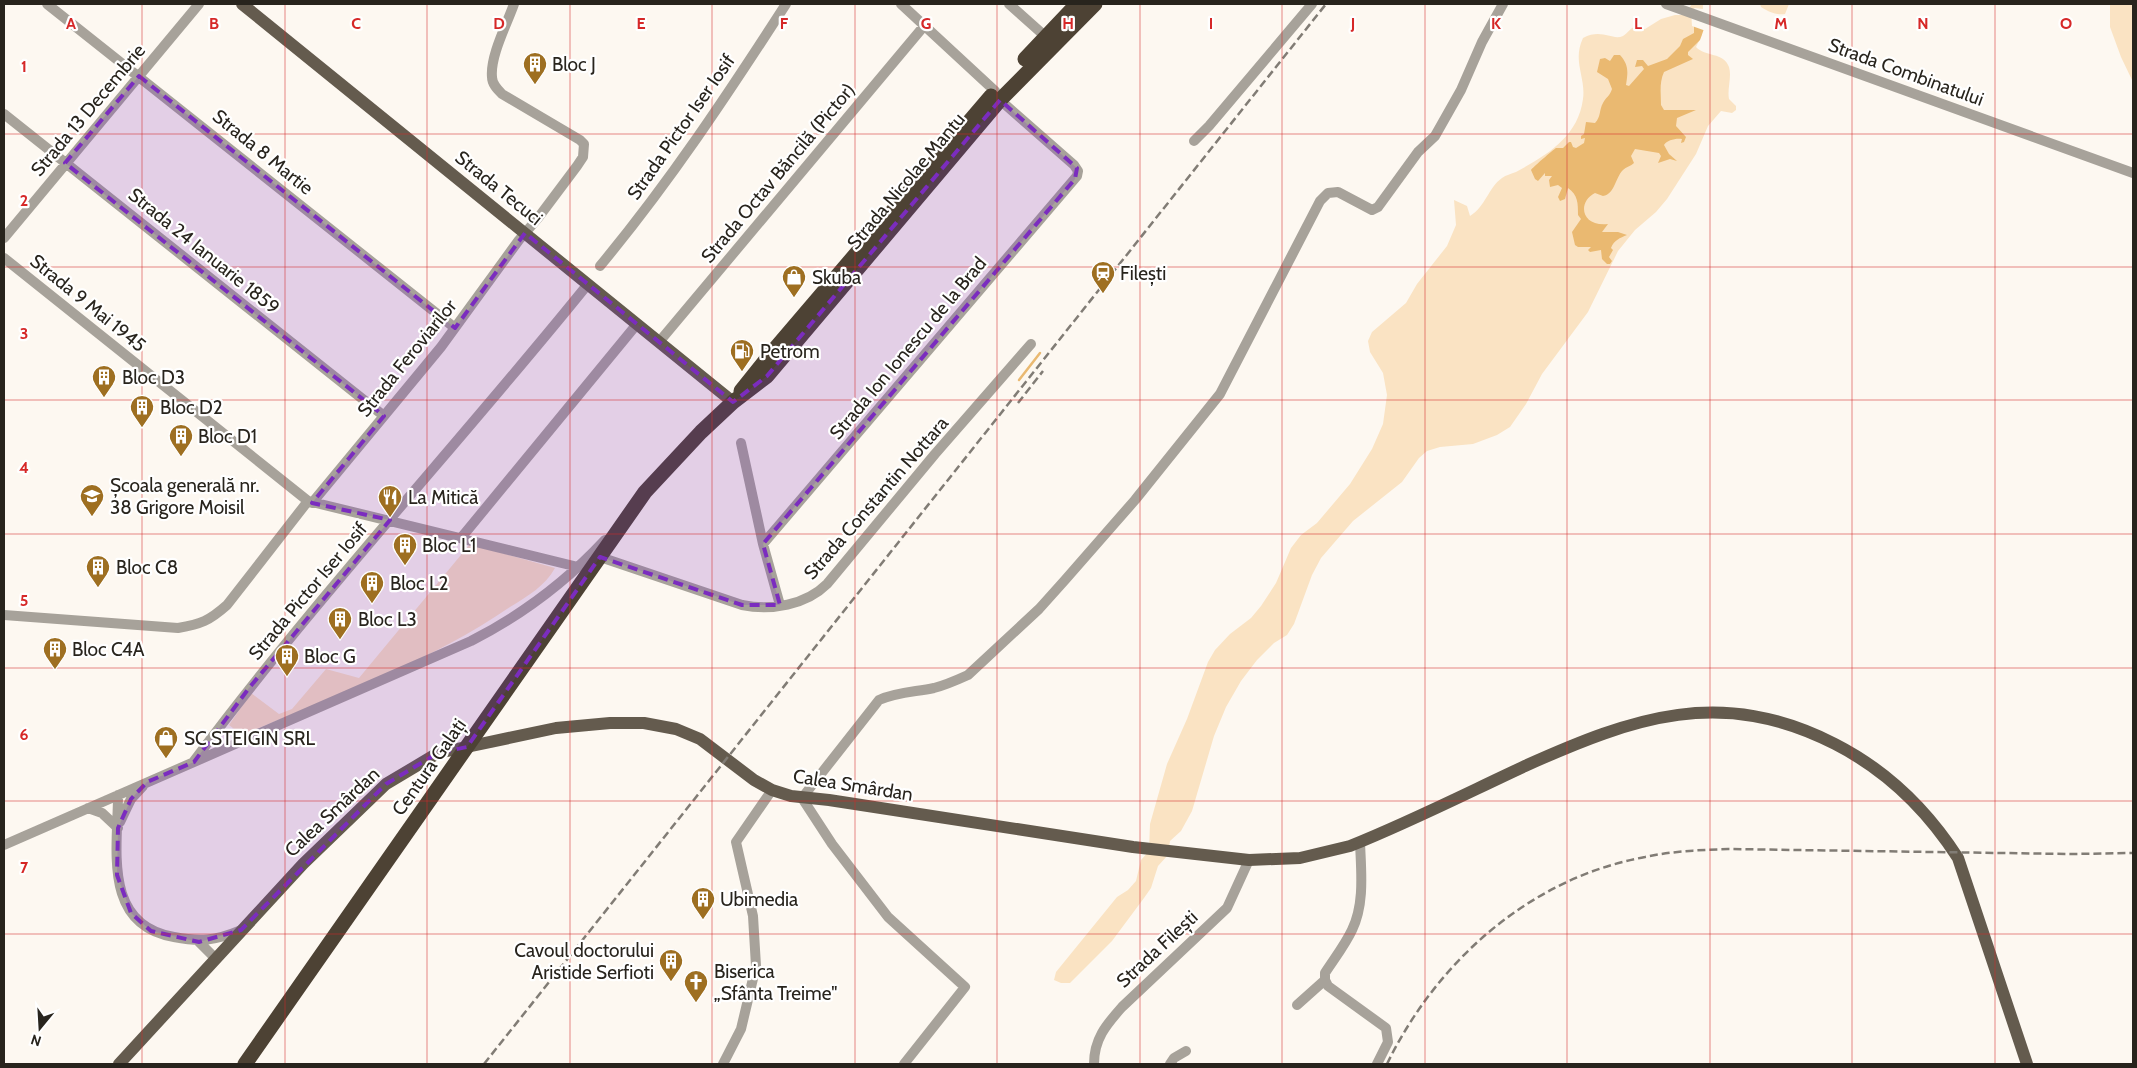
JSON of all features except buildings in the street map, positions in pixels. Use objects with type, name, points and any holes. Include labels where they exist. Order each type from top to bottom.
[{"type":"highway","points":[[644,492],[680,452],[733,402],[772,351],[1077,4]]},
{"type":"highway","points":[[998,96],[1095,4]]},
{"type":"highway","name":"Centura Galați","points":[[245,1064],[644,492]]},
{"type":"main road","name":"Strada Tecuci","points":[[242,4],[733,402]]},
{"type":"main road","name":"Calea Smârdan","points":[[119,1064],[240,930],[303,864],[386,784],[438,753],[556,728],[610,723],[644,723],[676,729],[700,739],[754,780],[772,790],[802,798],[1196,855],[1249,860],[1300,858],[1324,854],[1360,842],[1573,745],[1635,722],[1701,712],[1747,715],[1776,720],[1808,730],[1859,756],[1902,790],[1940,830],[1958,858],[2027,1064]]},
{"type":"street","name":"Strada 8 Martie","points":[[47,4],[455,328]]},
{"type":"street","name":"Strada 13 Decembrie","points":[[4,238],[199,4]]},
{"type":"street","name":"Strada Feroviarilor","points":[[4,614],[178,628],[201,624],[214,617],[227,605],[455,328],[577,166],[585,151],[584,144],[580,140],[502,94],[494,86],[492,77],[497,51],[514,4]]},
{"type":"street","name":"Strada Pictor Iser Iosif","points":[[600,266],[636,223],[693,145],[786,4]]},
{"type":"street","points":[[901,4],[998,96]]},
{"type":"street","points":[[1009,4],[1046,37]]},
{"type":"street","points":[[1194,141],[1210,126],[1312,4]]},
{"type":"street","points":[[904,1064],[966,987],[888,917],[832,844],[802,798],[879,700],[891,695],[940,686],[968,675],[1025,623],[1065,580],[1134,500],[1220,394],[1320,201],[1328,193],[1338,192],[1372,210],[1378,207],[1418,152],[1435,136],[1461,90],[1482,42],[1503,4]]},
{"type":"street","name":"Strada Combinatului","points":[[1666,4],[2133,173]]},
{"type":"street","name":"Strada Octav Băncilă (Pictor)","points":[[658,342],[924,26]]},
{"type":"street","name":"Strada Ion Ionescu de la Brad","points":[[763,544],[1078,174],[1074,165],[998,96]]},
{"type":"street","name":"Strada 24 Ianuarie 1859","points":[[4,114],[384,416]]},
{"type":"street","name":"Strada 9 Mai 1945","points":[[4,258],[310,502],[391,520],[578,567]]},
{"type":"street","name":"Strada Pictor Iser Iosif","points":[[194,762],[249,688],[291,636],[391,520],[588,284]]},
{"type":"street","points":[[461,538],[637,324]]},
{"type":"street","name":"Strada Constantin Nottara","points":[[600,557],[742,605],[752,607],[780,605],[806,600],[817,594],[827,584],[935,454],[1031,344]]},
{"type":"street","points":[[741,443],[763,544],[780,605]]},
{"type":"street","points":[[4,845],[472,642],[500,627],[531,607],[578,567],[604,540],[644,492]]},
{"type":"street","points":[[118,828],[131,799],[147,782]]},
{"type":"street","points":[[723,1064],[741,1029],[756,966],[753,916],[736,842],[772,790]]},
{"type":"street","points":[[118,795],[115,862],[117,875],[122,898],[140,924],[164,936],[199,942],[219,938],[240,930]]},
{"type":"street","points":[[88,808],[102,814],[118,828]]},
{"type":"street","points":[[1360,842],[1362,882],[1358,914],[1351,932],[1325,973],[1325,980],[1328,986],[1386,1028],[1388,1042],[1376,1064]]},
{"type":"street","name":"Strada Filești","points":[[1094,1064],[1094,1053],[1099,1035],[1122,1007],[1227,908],[1249,860]]},
{"type":"street","points":[[199,942],[215,958]]},
{"type":"street","points":[[1297,1006],[1325,980]]},
{"type":"street","points":[[1170,1064],[1174,1058],[1186,1050]]},
{"type":"street","points":[[1088,1064],[1094,1053]]},
{"type":"highlighted area","points":[[139,76],[455,328],[525,233],[733,402],[767,376],[1000,100],[1077,168],[1075,179],[763,544],[780,605],[742,605],[600,557],[467,747],[438,753],[386,784],[241,930],[199,942],[151,931],[131,913],[117,875],[118,828],[131,799],[147,782],[194,762],[249,688],[390,520],[312,503],[384,416],[65,163]]},
{"type":"shaded area","points":[[1692,4],[1703,4],[1702,35],[1696,47],[1727,62],[1730,71],[1729,99],[1736,106],[1736,110],[1732,113],[1721,111],[1708,126],[1696,154],[1667,199],[1656,212],[1635,230],[1618,251],[1588,312],[1542,374],[1526,404],[1510,427],[1497,435],[1473,444],[1440,447],[1427,451],[1419,458],[1402,482],[1353,521],[1321,558],[1312,575],[1294,624],[1287,635],[1274,643],[1257,660],[1241,681],[1226,707],[1214,736],[1192,811],[1181,831],[1170,841],[1168,855],[1158,866],[1151,888],[1112,941],[1070,983],[1061,983],[1054,980],[1056,972],[1117,897],[1128,890],[1136,881],[1141,860],[1149,851],[1150,824],[1167,764],[1187,719],[1208,662],[1215,650],[1230,634],[1251,618],[1261,606],[1276,583],[1291,548],[1301,535],[1317,523],[1350,484],[1372,449],[1383,424],[1387,395],[1383,373],[1370,352],[1368,341],[1372,332],[1406,303],[1417,284],[1447,246],[1456,225],[1454,200],[1467,206],[1470,216],[1480,207],[1497,182],[1539,159],[1568,134],[1575,124],[1583,99],[1579,54],[1583,38],[1596,34],[1615,37],[1623,36],[1636,26],[1645,29],[1661,19],[1675,15],[1684,15]]},
{"type":"shaded area","points":[[1760,4],[1789,4],[1785,14],[1775,14],[1761,7]]},
{"type":"shaded area","points":[[2110,4],[2133,4],[2133,96],[2132,80],[2110,27]]},
{"type":"shaded area","points":[[1694,23],[1705,26],[1700,40],[1688,52],[1688,55],[1693,59],[1664,72],[1661,84],[1661,105],[1664,110],[1696,110],[1677,118],[1676,126],[1686,137],[1684,142],[1681,143],[1682,139],[1674,139],[1664,145],[1669,154],[1677,161],[1670,159],[1658,163],[1661,156],[1659,153],[1635,149],[1631,156],[1634,163],[1620,173],[1610,192],[1603,196],[1595,193],[1586,202],[1584,208],[1587,218],[1599,224],[1608,224],[1602,232],[1618,232],[1627,235],[1614,243],[1609,257],[1612,261],[1610,264],[1607,264],[1602,259],[1601,250],[1590,252],[1588,250],[1591,247],[1578,247],[1575,245],[1572,232],[1581,219],[1578,215],[1574,193],[1568,188],[1565,199],[1560,201],[1558,197],[1562,188],[1558,185],[1550,187],[1549,180],[1552,176],[1545,176],[1545,173],[1538,181],[1531,170],[1556,148],[1563,148],[1569,142],[1576,148],[1584,143],[1585,138],[1581,139],[1581,136],[1584,134],[1586,122],[1595,123],[1597,121],[1603,103],[1612,89],[1608,79],[1597,72],[1600,59],[1605,58],[1610,61],[1614,55],[1620,55],[1626,65],[1626,85],[1629,86],[1644,69],[1642,66],[1635,67],[1637,60],[1643,60],[1648,66],[1667,59],[1680,46],[1683,39],[1694,33]]},
{"type":"shaded area","points":[[470,544],[555,568],[536,590],[523,599],[479,627],[413,662],[345,693],[242,735],[229,725],[251,693],[279,714],[292,709],[326,669],[359,678]]},
{"type":"pier","points":[[1695,8],[1703,9],[1707,13],[1706,31],[1692,26],[1691,11]]},
{"type":"waterway","points":[[1019,380],[1040,353]]},
{"type":"railway","points":[[484,1064],[1326,4]]},
{"type":"railway","points":[[1018,403],[1043,371]]},
{"type":"railway","points":[[1387,1064],[1408,1026],[1432,991],[1460,959],[1492,930],[1526,905],[1563,884],[1603,868],[1666,853],[1728,849],[2070,854],[2133,853]]},
{"type":"place","name":"Bloc J","points":[[535,85]]},
{"type":"place","name":"Filești","points":[[1103,294]]},
{"type":"place","name":"Skuba","points":[[794,298]]},
{"type":"place","name":"Petrom","points":[[742,372]]},
{"type":"place","name":"Bloc D3","points":[[104,398]]},
{"type":"place","name":"Bloc D2","points":[[142,428]]},
{"type":"place","name":"Bloc D1","points":[[181,457]]},
{"type":"place","name":"Școala generală nr. 38 Grigore Moisil","points":[[92,517]]},
{"type":"place","name":"La Mitică","points":[[390,518]]},
{"type":"place","name":"Bloc L1","points":[[405,566]]},
{"type":"place","name":"Bloc C8","points":[[98,588]]},
{"type":"place","name":"Bloc L2","points":[[372,604]]},
{"type":"place","name":"Bloc L3","points":[[340,640]]},
{"type":"place","name":"Bloc C4A","points":[[55,670]]},
{"type":"place","name":"Bloc G","points":[[287,677]]},
{"type":"place","name":"SC STEIGIN SRL","points":[[166,759]]},
{"type":"place","name":"Ubimedia","points":[[703,920]]},
{"type":"place","name":"Cavoul doctorului Aristide Serfioti","points":[[671,982]]},
{"type":"place","name":"Biserica „Sfânta Treime\"","points":[[696,1003]]}]
